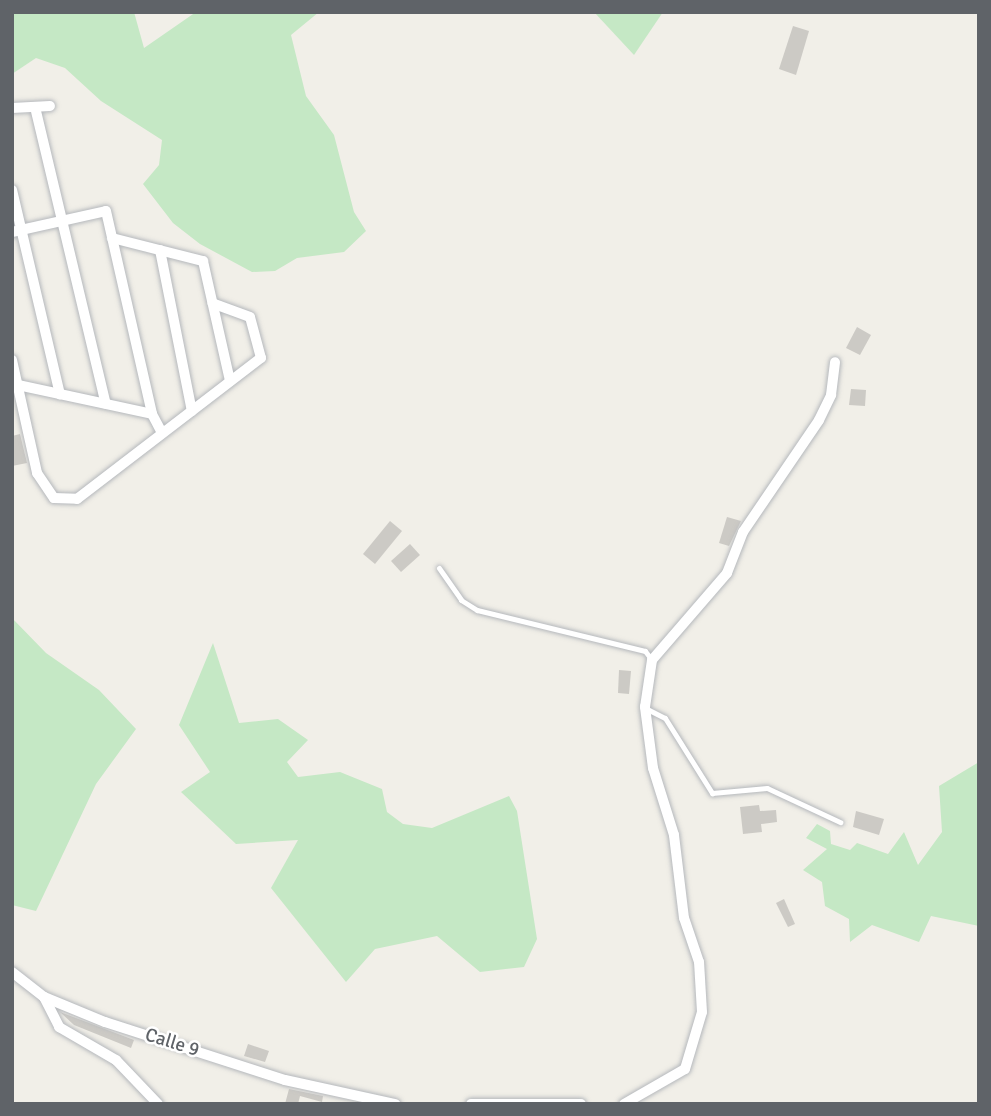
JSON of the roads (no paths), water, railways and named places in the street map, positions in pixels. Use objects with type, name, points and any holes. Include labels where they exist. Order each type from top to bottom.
[{"type":"street","points":[[12,108],[50,106]]},
{"type":"street","points":[[35,107],[106,404]]},
{"type":"street","points":[[12,190],[18,230],[60,394]]},
{"type":"street","points":[[18,230],[106,211],[152,414],[162,433]]},
{"type":"street","points":[[112,238],[203,261],[229,382]]},
{"type":"street","points":[[160,250],[192,411]]},
{"type":"street","points":[[12,360],[37,473],[54,498],[76,499],[261,358],[250,317],[212,303]]},
{"type":"street","points":[[624,1104],[685,1069],[702,1012],[699,962],[684,918],[674,835],[653,768],[645,708],[652,660],[727,573],[743,532],[819,421],[831,395],[835,362]]},
{"type":"street","points":[[18,385],[152,414]]},
{"type":"street","name":"Calle 9","points":[[12,972],[44,997],[105,1022],[341,1093],[394,1104]]},
{"type":"street","points":[[44,997],[59,1027],[116,1060],[158,1104]]},
{"type":"street","points":[[471,1104],[580,1104]]},
{"type":"lane","points":[[439,568],[461,600],[477,610],[645,651],[652,660]]},
{"type":"lane","points":[[645,708],[665,718],[712,793],[767,788],[841,822]]}]
